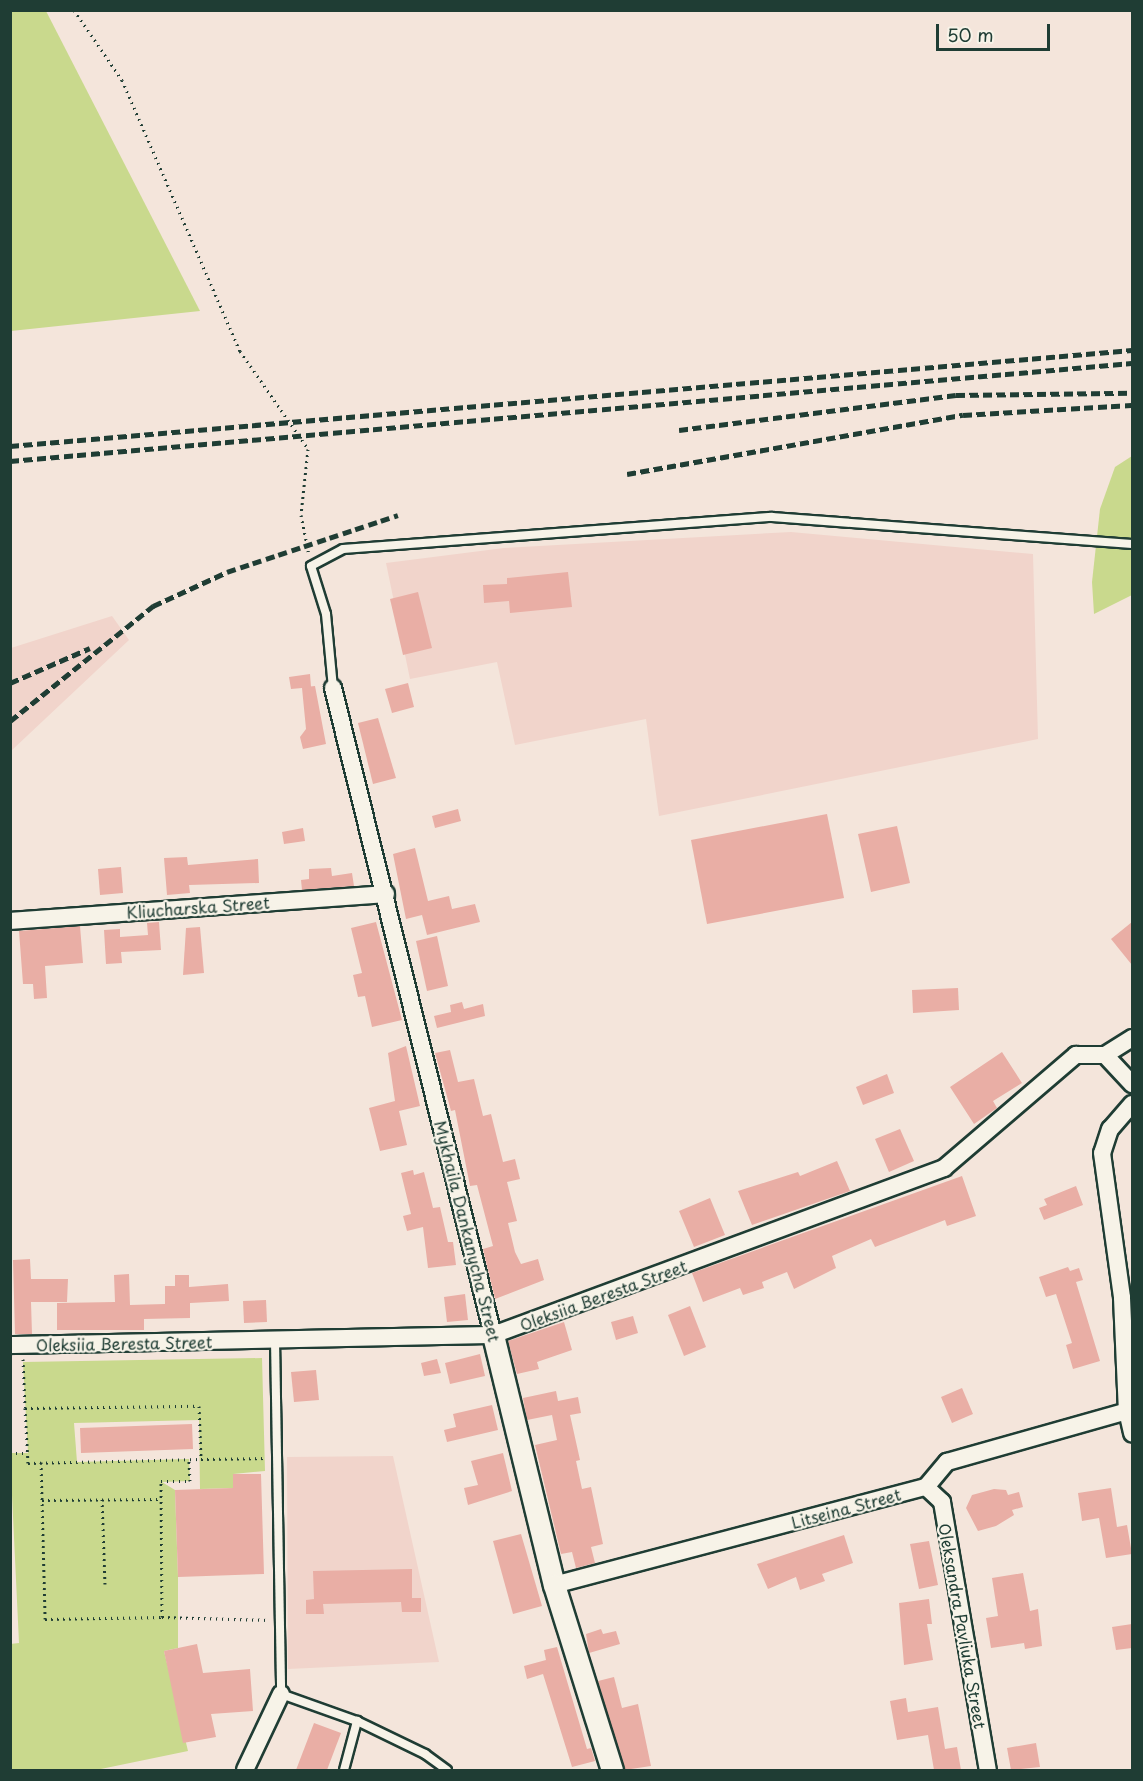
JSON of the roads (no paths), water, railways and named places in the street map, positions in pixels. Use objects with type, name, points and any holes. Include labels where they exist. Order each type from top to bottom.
[{"type":"street","name":"Mykhaila Dankanycha Street","points":[[333,688],[386,894],[554,1586],[612,1770]]},
{"type":"street","name":"Kliucharska Street","points":[[10,921],[386,894]]},
{"type":"street","points":[[1132,1038],[1105,1055],[1132,1084]]},
{"type":"street","name":"Oleksiia Beresta Street","points":[[16,1345],[493,1335],[944,1168],[1076,1055],[1105,1055]]},
{"type":"street","points":[[1132,1104],[1110,1129],[1102,1153],[1122,1298],[1127,1411],[1132,1433]]},
{"type":"street","points":[[926,1487],[947,1462],[1127,1411]]},
{"type":"street","name":"Litseina Street","points":[[554,1586],[926,1487]]},
{"type":"street","name":"Oleksandra Pavliuka Street","points":[[926,1487],[942,1502],[988,1770]]},
{"type":"street","points":[[245,1770],[281,1694]]},
{"type":"lane","points":[[333,688],[326,614],[311,566],[343,549],[772,517],[1132,544]]},
{"type":"lane","points":[[275,1340],[281,1694],[357,1721],[424,1754],[447,1770]]},
{"type":"lane","points":[[344,1770],[357,1721]]},
{"type":"railway","points":[[10,446],[1132,350]]},
{"type":"railway","points":[[10,461],[1132,363]]},
{"type":"railway","points":[[679,430],[956,395],[1132,393]]},
{"type":"railway","points":[[627,474],[963,415],[1132,405]]},
{"type":"railway","points":[[10,721],[153,606],[227,572],[398,515]]},
{"type":"railway","points":[[10,683],[90,648]]}]
